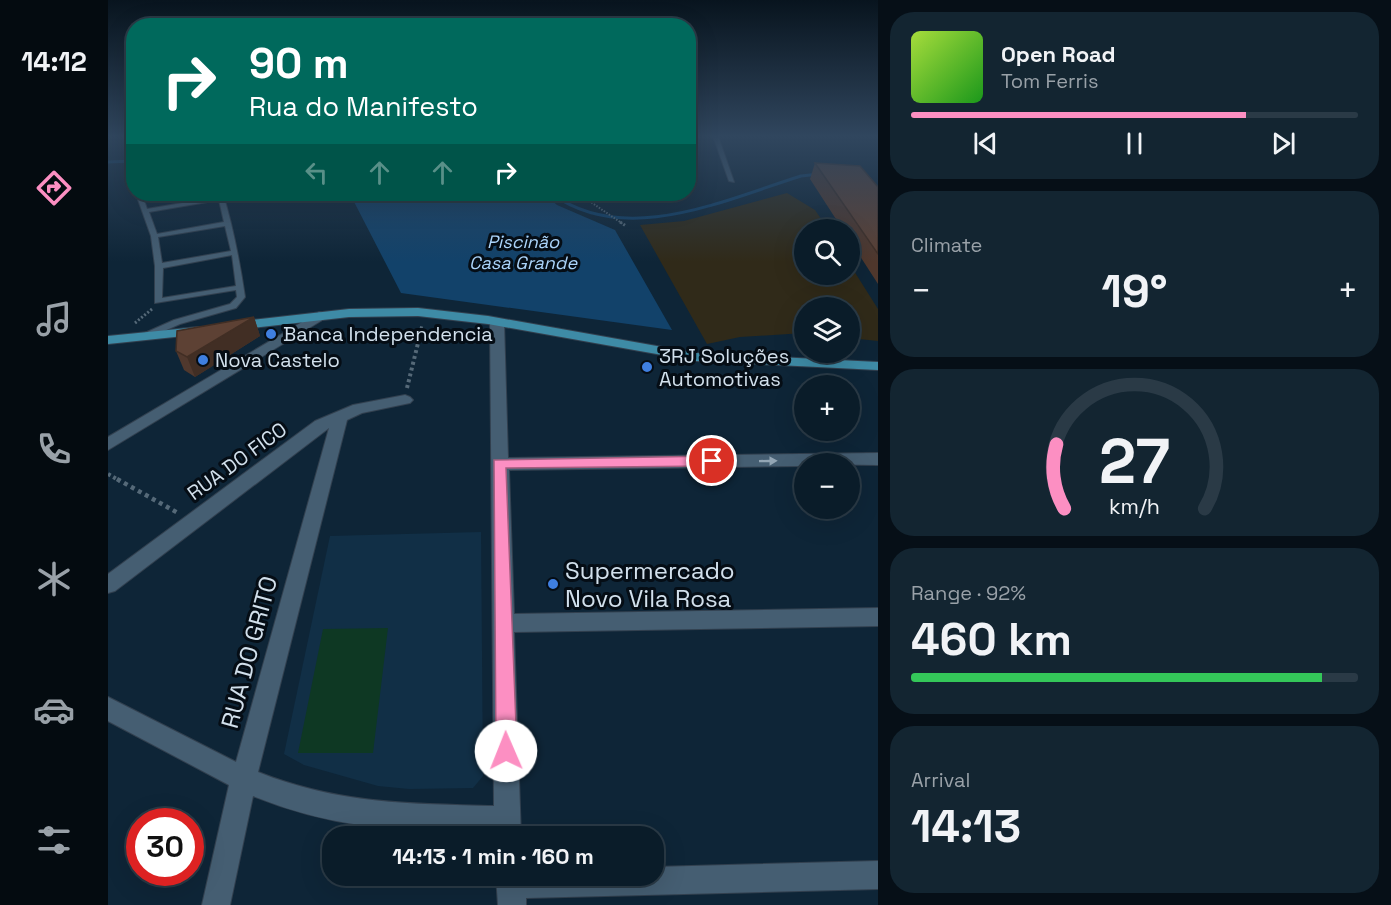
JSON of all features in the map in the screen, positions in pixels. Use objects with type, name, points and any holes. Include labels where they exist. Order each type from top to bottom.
[{"type":"main road","points":[[110,341],[319,316],[387,311],[497,322],[620,346],[697,357],[878,366]]},
{"type":"street","points":[[108,444],[319,316]]},
{"type":"street","points":[[497,322],[508,826]]},
{"type":"street","name":"RUA DO FICO","points":[[108,585],[321,425],[340,415],[405,400]]},
{"type":"street","name":"RUA DO GRITO","points":[[216,905],[244,777],[340,415]]},
{"type":"street","points":[[499,464],[878,459]]},
{"type":"street","points":[[504,623],[878,617]]},
{"type":"street","points":[[108,708],[244,777],[293,797],[342,811],[480,826]]},
{"type":"street","points":[[511,888],[878,875]]},
{"type":"lane","points":[[141,201],[154,236],[159,266],[158,301],[241,287]]},
{"type":"lane","points":[[144,211],[195,201]]},
{"type":"lane","points":[[140,339],[177,322],[233,306],[241,297],[235,252],[221,201]]},
{"type":"lane","points":[[154,236],[228,224]]},
{"type":"lane","points":[[159,266],[235,252]]},
{"type":"path","points":[[589,201],[626,226]]},
{"type":"path","points":[[405,400],[424,318]]},
{"type":"path","points":[[108,474],[191,521]]},
{"type":"shaded area","points":[[787,193],[815,210],[821,219],[794,219],[794,285],[860,285],[860,280],[878,309],[878,341],[860,339],[860,297],[794,297],[794,334],[740,337],[707,344],[640,225],[684,221]]},
{"type":"shaded area","points":[[481,532],[483,776],[473,788],[409,789],[378,786],[304,765],[284,754],[330,536]]},
{"type":"green space","points":[[388,628],[373,753],[298,753],[323,629]]},
{"type":"water","name":"Piscinão Casa Grande","points":[[354,201],[552,201],[615,230],[672,330],[401,293]]},
{"type":"building","points":[[826,178],[870,178],[878,187],[878,254],[860,228],[860,219],[854,219]]},
{"type":"building","points":[[254,317],[187,357],[176,351],[177,331]]},
{"type":"waterway","points":[[566,201],[581,209],[611,217],[643,218],[675,214],[708,206],[794,178]]},
{"type":"place","name":"Banca Independencia","points":[[271,334]]},
{"type":"place","name":"Nova Castelo","points":[[203,360]]},
{"type":"place","name":"3RJ Soluções Automotivas","points":[[647,367]]},
{"type":"place","name":"Supermercado Novo Vila Rosa","points":[[553,584]]},
{"type":"route","points":[[506,751],[499,464],[712,461]]}]
